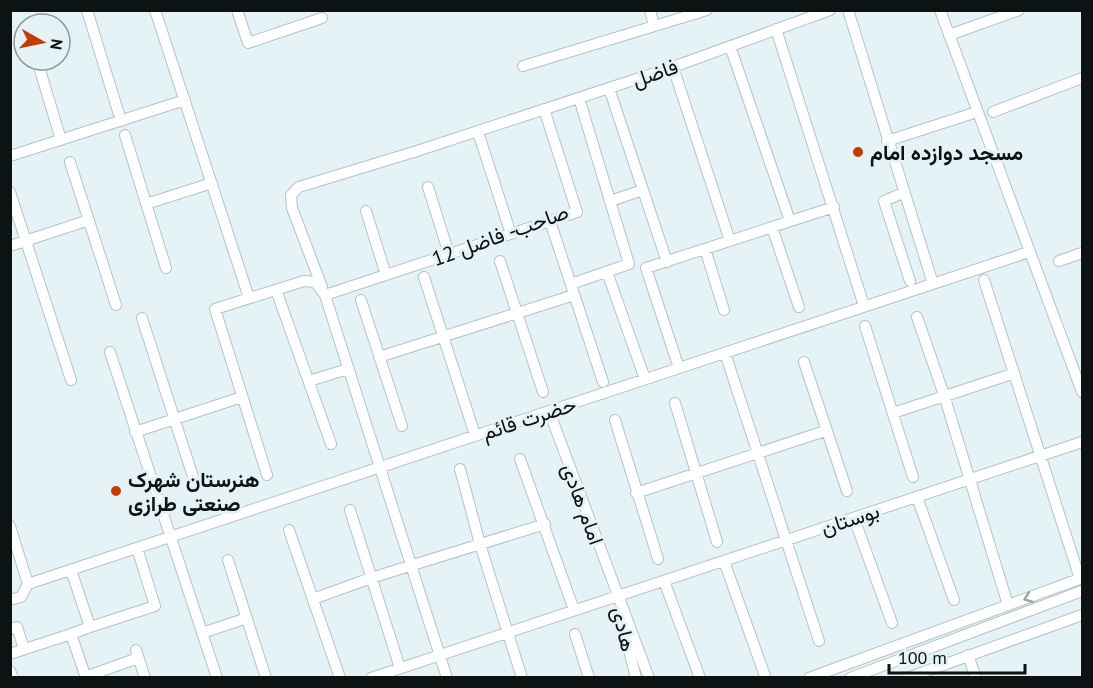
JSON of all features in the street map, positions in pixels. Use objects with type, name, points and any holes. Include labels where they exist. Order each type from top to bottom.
[{"type":"street","points":[[87,10],[121,121]]},
{"type":"street","points":[[155,10],[249,298]]},
{"type":"street","points":[[237,10],[248,43],[322,18]]},
{"type":"street","points":[[650,10],[654,26]]},
{"type":"street","points":[[523,66],[707,10]]},
{"type":"street","name":"فاضل","points":[[447,678],[324,291],[292,208],[291,195],[299,187],[478,132],[673,67],[830,10]]},
{"type":"street","points":[[848,10],[933,284]]},
{"type":"street","points":[[940,10],[1083,392]]},
{"type":"street","points":[[949,35],[1019,10]]},
{"type":"street","points":[[776,29],[864,306]]},
{"type":"street","points":[[730,46],[790,221]]},
{"type":"street","points":[[673,67],[730,241]]},
{"type":"street","points":[[41,72],[61,140]]},
{"type":"street","points":[[993,112],[1083,78]]},
{"type":"street","points":[[609,88],[667,262]]},
{"type":"street","points":[[379,357],[518,313],[628,264],[579,98]]},
{"type":"street","points":[[10,156],[185,100]]},
{"type":"street","name":"صاحب- فاضل 12","points":[[324,291],[386,275],[578,212],[544,109]]},
{"type":"street","points":[[887,141],[977,112]]},
{"type":"street","points":[[478,132],[511,234]]},
{"type":"street","points":[[125,135],[166,268]]},
{"type":"street","points":[[70,162],[116,305]]},
{"type":"street","points":[[146,204],[212,183]]},
{"type":"street","points":[[428,187],[449,254]]},
{"type":"street","points":[[610,201],[643,190]]},
{"type":"street","points":[[10,192],[71,380]]},
{"type":"street","points":[[903,193],[884,201],[910,281]]},
{"type":"street","points":[[679,368],[646,268],[834,207]]},
{"type":"street","points":[[366,211],[386,275]]},
{"type":"street","points":[[10,246],[89,220]]},
{"type":"street","points":[[550,221],[603,382]]},
{"type":"street","points":[[772,227],[799,308]]},
{"type":"street","points":[[705,249],[724,310]]},
{"type":"street","name":"حضرت قائم","points":[[28,584],[1029,252]]},
{"type":"street","points":[[1059,261],[1083,253]]},
{"type":"street","points":[[500,261],[543,392]]},
{"type":"street","points":[[607,272],[645,379]]},
{"type":"street","points":[[424,277],[475,435]]},
{"type":"street","points":[[809,678],[1081,578],[1038,457],[984,280]]},
{"type":"street","points":[[267,475],[215,309],[304,281],[315,282],[324,291]]},
{"type":"street","points":[[276,290],[331,444]]},
{"type":"street","points":[[361,300],[402,426]]},
{"type":"street","points":[[917,317],[944,395],[968,480],[1008,605]]},
{"type":"street","points":[[142,318],[195,483]]},
{"type":"street","points":[[865,326],[912,477]]},
{"type":"street","points":[[110,352],[217,678]]},
{"type":"street","points":[[725,353],[819,641]]},
{"type":"street","points":[[804,362],[825,431],[847,491]]},
{"type":"street","points":[[309,381],[348,369]]},
{"type":"street","points":[[893,413],[1012,374]]},
{"type":"street","points":[[135,432],[242,397]]},
{"type":"street","points":[[675,403],[717,542]]},
{"type":"street","name":"امام هادی","points":[[549,411],[616,596]]},
{"type":"street","points":[[615,420],[657,559]]},
{"type":"street","points":[[636,493],[825,431]]},
{"type":"street","name":"بوستان","points":[[374,677],[1083,442]]},
{"type":"street","points":[[520,459],[574,610]]},
{"type":"street","points":[[460,469],[480,544],[522,678]]},
{"type":"street","points":[[917,497],[954,600]]},
{"type":"street","points":[[350,510],[400,668]]},
{"type":"street","points":[[854,518],[892,623]]},
{"type":"street","points":[[313,599],[411,565],[545,524]]},
{"type":"street","points":[[10,526],[28,584],[21,597],[10,600]]},
{"type":"street","points":[[289,530],[340,678]]},
{"type":"street","points":[[10,654],[155,606],[137,548]]},
{"type":"street","points":[[228,560],[266,678]]},
{"type":"street","points":[[724,561],[765,676]]},
{"type":"street","points":[[71,570],[90,627]]},
{"type":"street","points":[[664,581],[700,678]]},
{"type":"street","points":[[850,678],[1083,591]]},
{"type":"street","name":"هادی","points":[[616,596],[636,678]]},
{"type":"street","name":"هادی","points":[[616,596],[649,678]]},
{"type":"street","points":[[907,678],[1083,615]]},
{"type":"street","points":[[202,633],[247,618]]},
{"type":"street","points":[[10,629],[17,627],[24,649]]},
{"type":"street","points":[[71,634],[86,677],[137,654],[145,678]]},
{"type":"street","points":[[575,634],[589,678]]},
{"type":"street","points":[[968,655],[976,678]]},
{"type":"street","points":[[10,671],[13,678]]},
{"type":"place","name":"مسجد دوازده امام","points":[[858,152]]},
{"type":"place","name":"هنرستان شهرک صنعتی طرازی","points":[[116,491]]}]
